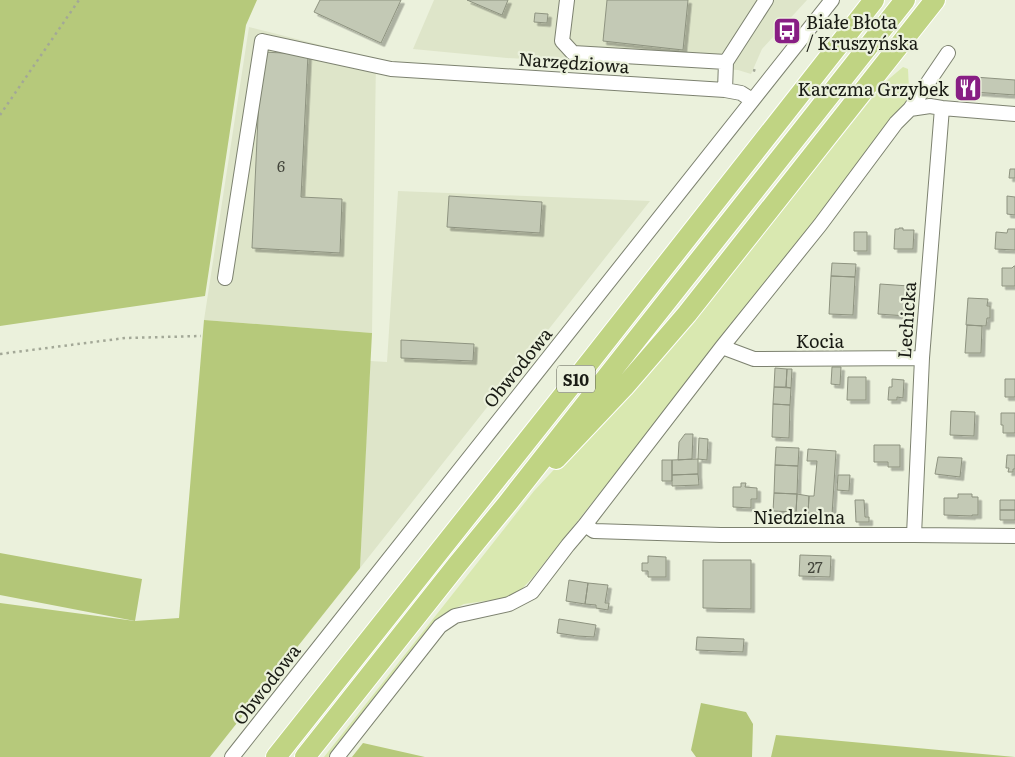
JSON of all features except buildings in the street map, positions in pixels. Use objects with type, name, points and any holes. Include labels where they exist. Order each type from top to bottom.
[{"type":"highway","name":"S10","points":[[276,757],[874,0]]},
{"type":"highway","name":"S10","points":[[305,757],[905,0]]},
{"type":"highway","points":[[507,504],[566,449],[670,334],[935,0]]},
{"type":"street","points":[[567,0],[562,41],[573,53],[726,62]]},
{"type":"street","points":[[725,90],[726,62],[766,0]]},
{"type":"street","name":"Obwodowa","points":[[232,757],[832,0]]},
{"type":"street","name":"Narzędziowa","points":[[225,278],[262,41],[391,69],[725,90],[741,93],[752,100]]},
{"type":"street","points":[[337,757],[440,626],[455,616],[509,604],[532,592],[722,347],[820,225],[896,123],[910,109],[948,53]]},
{"type":"street","points":[[910,109],[930,106],[1015,114]]},
{"type":"street","name":"Lechicka","points":[[914,534],[922,358],[942,108]]},
{"type":"street","name":"Kocia","points":[[722,347],[754,359],[922,358]]},
{"type":"street","name":"Niedzielna","points":[[585,525],[594,531],[711,535],[914,534],[1015,536]]},
{"type":"path","points":[[0,115],[79,0]]},
{"type":"path","points":[[753,70],[759,72]]},
{"type":"path","points":[[0,354],[125,338],[200,336]]},
{"type":"shaded area","points":[[0,0],[257,0],[246,25],[205,296],[0,326]]},
{"type":"shaded area","points":[[434,0],[807,0],[762,49],[751,74],[738,70],[507,58],[413,49]]},
{"type":"shaded area","points":[[249,27],[376,59],[372,333],[204,320]]},
{"type":"shaded area","points":[[903,67],[908,69],[909,90],[907,102],[533,577],[520,591],[506,598],[464,604],[444,614],[331,757],[324,757],[534,491],[700,314],[884,83]]},
{"type":"shaded area","points":[[398,191],[650,201],[360,568],[370,361],[387,362]]},
{"type":"shaded area","points":[[204,320],[372,333],[360,568],[210,757],[0,757],[0,603],[135,621],[179,618]]},
{"type":"shaded area","points":[[0,553],[142,579],[135,621],[0,595]]},
{"type":"shaded area","points":[[701,703],[746,712],[753,724],[752,757],[696,757],[691,750]]},
{"type":"shaded area","points":[[776,735],[1015,757],[771,757]]},
{"type":"shaded area","points":[[363,743],[425,757],[352,757]]},
{"type":"place","name":"Białe Błota / Kruszyńska","points":[[787,31]]},
{"type":"place","name":"Karczma Grzybek","points":[[968,88]]}]
